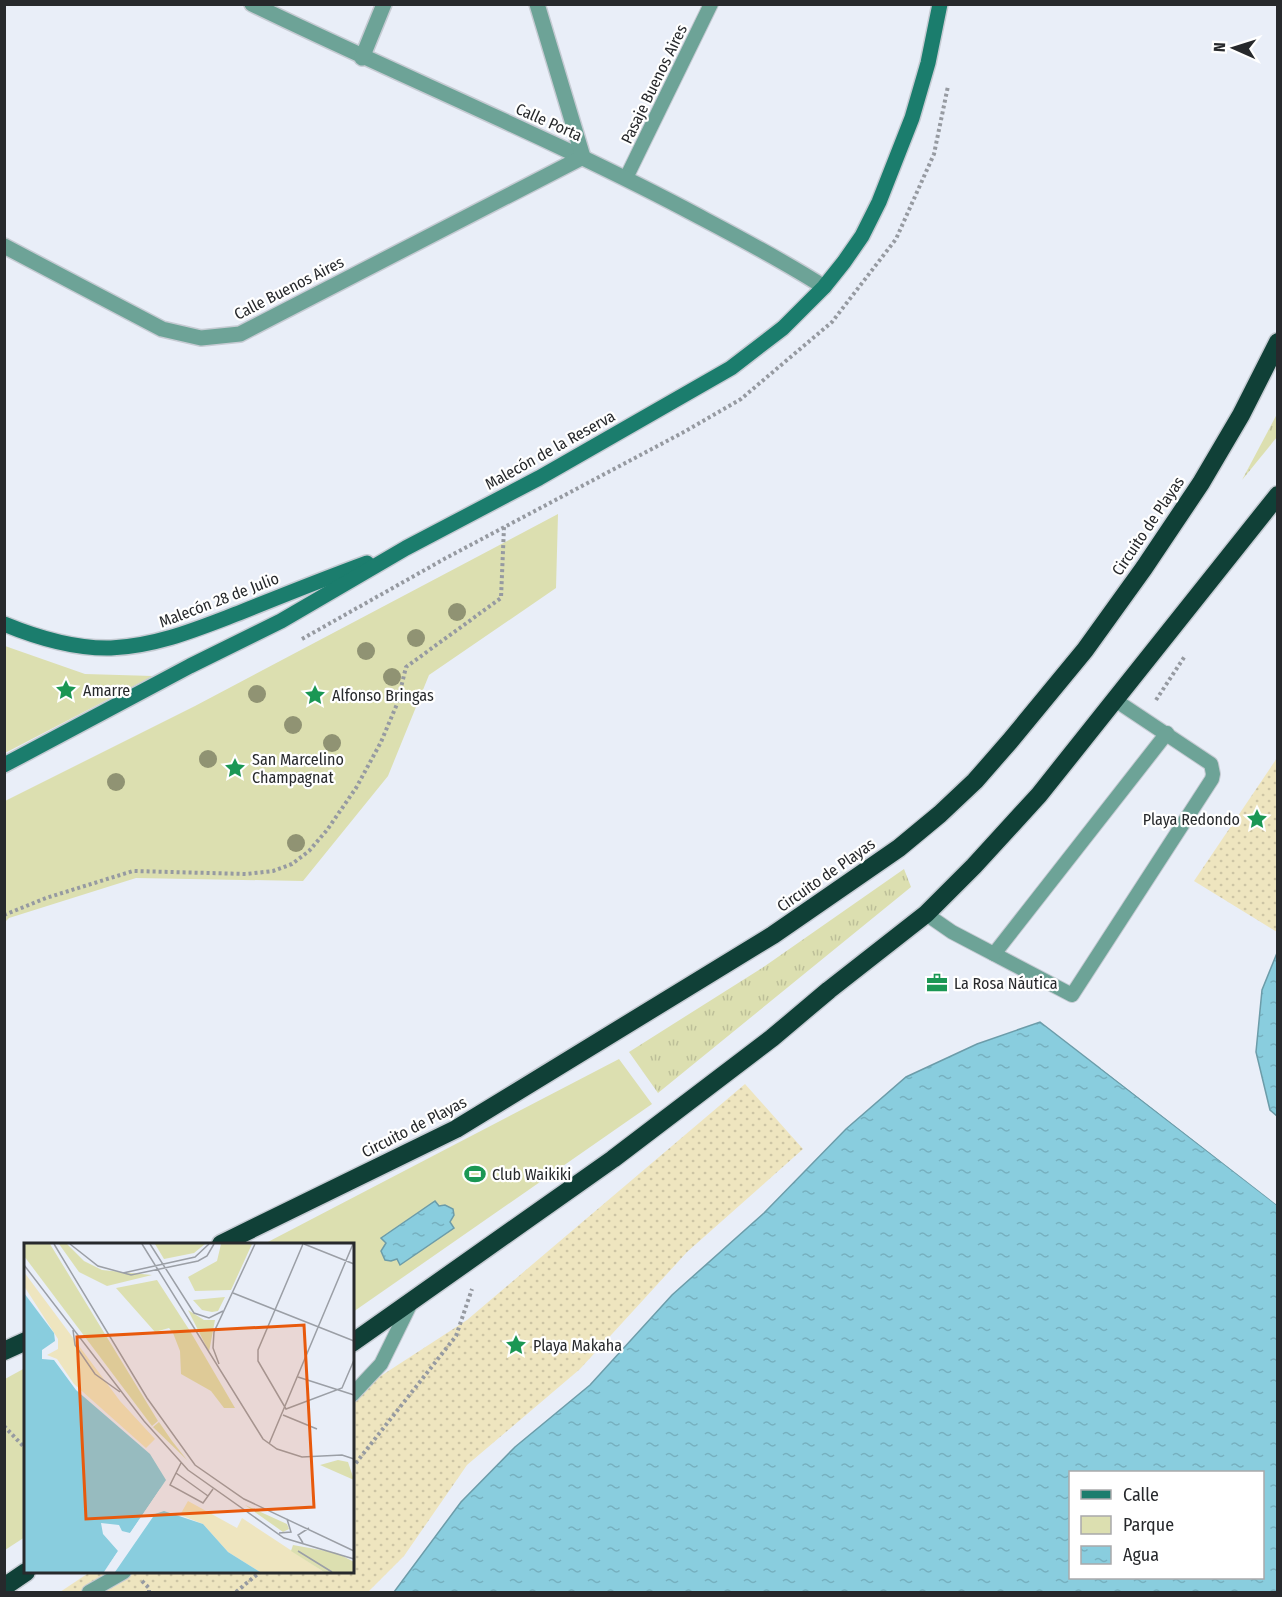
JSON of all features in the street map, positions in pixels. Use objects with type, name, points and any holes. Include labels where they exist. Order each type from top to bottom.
[{"type":"highway","name":"Circuito de Playas","points":[[225,1243],[456,1129],[773,935],[899,848],[940,814],[975,781],[1010,741],[1085,650],[1144,568],[1201,483],[1241,415],[1278,342]]},
{"type":"highway","points":[[354,1342],[613,1160],[772,1038],[926,914],[1039,795],[1278,495]]},
{"type":"highway","points":[[4,1351],[24,1342]]},
{"type":"highway","points":[[4,1587],[25,1573]]},
{"type":"main road","name":"Malecón de la Reserva","points":[[4,765],[190,666],[281,621],[406,548],[499,499],[731,368],[783,328],[824,287],[862,236],[894,168],[921,85],[940,4]]},
{"type":"main road","name":"Malecón 28 de Julio","points":[[4,624],[67,644],[108,648],[142,645],[182,635],[406,548]]},
{"type":"street","name":"Calle Porta","points":[[252,4],[362,58],[626,178],[784,261],[824,287]]},
{"type":"street","points":[[362,58],[384,4]]},
{"type":"street","points":[[537,4],[583,157]]},
{"type":"street","name":"Calle Buenos Aires","points":[[4,246],[162,329],[201,338],[240,334],[583,157]]},
{"type":"lane","name":"Pasaje Buenos Aires","points":[[626,178],[711,4]]},
{"type":"lane","points":[[926,914],[952,932],[1072,995],[1212,779],[1213,774],[1210,764],[1115,700]]},
{"type":"lane","points":[[994,954],[1167,733]]},
{"type":"lane","points":[[354,1393],[381,1364],[413,1298]]},
{"type":"lane","points":[[89,1593],[122,1573]]},
{"type":"path","points":[[4,915],[46,898],[133,871],[246,874],[273,871],[292,864],[309,851],[327,830],[356,788],[381,742],[397,704],[406,667],[501,598],[504,527],[499,499]]},
{"type":"path","points":[[354,1465],[456,1336],[485,1249]]},
{"type":"path","points":[[4,1426],[24,1447]]},
{"type":"path","points":[[236,1593],[259,1573]]},
{"type":"green space","points":[[1277,414],[1277,437],[1242,480]]},
{"type":"green space","points":[[558,514],[556,588],[429,675],[388,776],[303,881],[136,878],[9,918],[5,922],[5,801],[195,706]]},
{"type":"green space","points":[[5,646],[85,674],[153,676],[5,753]]},
{"type":"green space","points":[[904,869],[911,887],[658,1093],[629,1052],[765,966]]},
{"type":"green space","name":"Club Waikiki","points":[[619,1059],[652,1104],[354,1311],[354,1243],[266,1243]]},
{"type":"green space","points":[[24,1369],[24,1538],[5,1550],[5,1379]]},
{"type":"sand","name":"Playa Redondo","points":[[1277,758],[1277,932],[1194,881]]},
{"type":"sand","name":"Playa Makaha","points":[[745,1084],[803,1149],[687,1252],[580,1369],[467,1465],[404,1556],[368,1592],[60,1592],[88,1573],[354,1573],[354,1393],[467,1320]]},
{"type":"water","points":[[1277,953],[1277,1116],[1270,1110],[1256,1052],[1262,990]]},
{"type":"water","points":[[1040,1022],[1277,1205],[1277,1592],[394,1592],[461,1502],[515,1447],[590,1385],[672,1295],[764,1213],[846,1129],[906,1077],[977,1044]]},
{"type":"water","points":[[435,1201],[439,1206],[445,1205],[453,1209],[454,1215],[450,1222],[454,1228],[400,1265],[397,1259],[385,1260],[381,1251],[386,1243],[381,1238]]},
{"type":"pier","points":[[1103,1066],[1278,1201],[1277,1205],[1101,1068]]},
{"type":"place","name":"Amarre","points":[[66,690]]},
{"type":"place","name":"Alfonso Bringas","points":[[315,695]]},
{"type":"place","name":"San Marcelino Champagnat","points":[[235,768]]},
{"type":"place","name":"Playa Redondo","points":[[1257,819]]},
{"type":"place","name":"La Rosa Náutica","points":[[937,983]]},
{"type":"place","name":"Club Waikiki","points":[[475,1174]]},
{"type":"place","name":"Playa Makaha","points":[[516,1345]]}]
